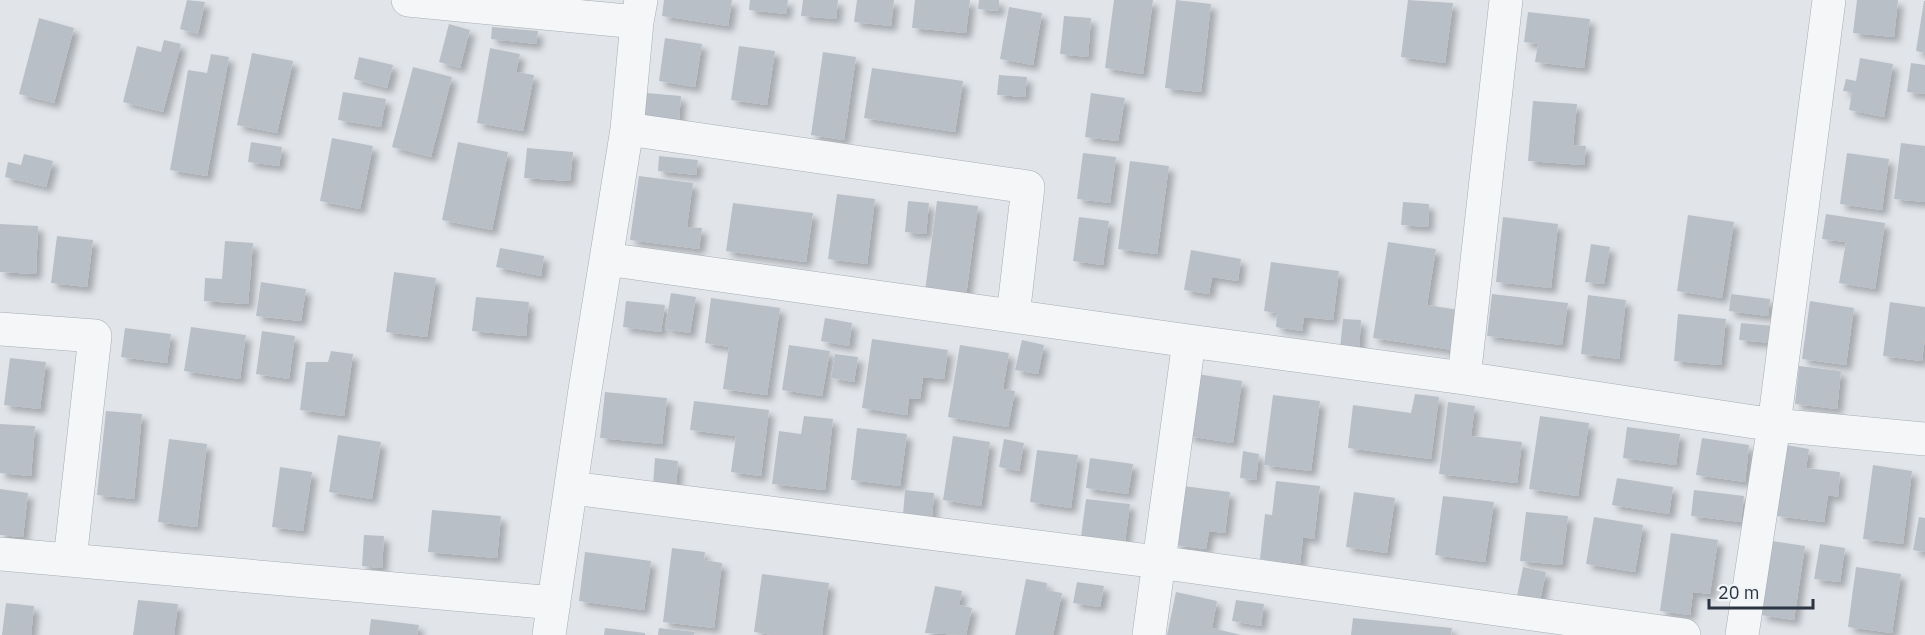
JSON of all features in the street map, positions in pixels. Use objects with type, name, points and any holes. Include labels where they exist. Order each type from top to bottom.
[{"type":"street","points":[[408,0],[639,11],[627,129],[549,635]]},
{"type":"street","points":[[1464,378],[1506,0]]},
{"type":"street","points":[[1742,635],[1774,425],[1829,0]]},
{"type":"street","points":[[627,129],[1028,187],[1013,316]]},
{"type":"street","points":[[606,259],[1464,378],[1774,425],[1925,439]]},
{"type":"street","points":[[0,329],[95,336],[70,560]]},
{"type":"street","points":[[1149,635],[1189,341]]},
{"type":"street","points":[[572,488],[1158,562],[1684,635]]},
{"type":"street","points":[[0,554],[554,603]]},
{"type":"building","points":[[187,0],[205,2],[198,34],[180,29]]},
{"type":"building","points":[[664,0],[732,0],[728,26],[662,16]]},
{"type":"building","points":[[750,0],[788,0],[786,14],[749,10]]},
{"type":"building","points":[[803,0],[838,0],[836,19],[801,16]]},
{"type":"building","points":[[857,0],[894,0],[891,26],[854,22]]},
{"type":"building","points":[[915,0],[970,0],[966,33],[912,28]]},
{"type":"building","points":[[979,0],[999,0],[999,11],[978,9]]},
{"type":"building","points":[[1114,0],[1153,0],[1143,74],[1105,68]]},
{"type":"building","points":[[1176,0],[1211,4],[1201,92],[1165,88]]},
{"type":"building","points":[[1408,0],[1453,3],[1445,63],[1401,57]]},
{"type":"building","points":[[1857,0],[1898,0],[1894,37],[1853,33]]},
{"type":"building","points":[[1925,1],[1925,53],[1916,51]]},
{"type":"building","points":[[1009,7],[1042,13],[1033,65],[1000,59]]},
{"type":"building","points":[[1528,12],[1590,19],[1584,68],[1535,62],[1538,44],[1524,42]]},
{"type":"building","points":[[1064,16],[1091,18],[1088,57],[1060,54]]},
{"type":"building","points":[[39,18],[74,28],[54,103],[19,94]]},
{"type":"building","points":[[449,24],[470,30],[460,68],[439,62]]},
{"type":"building","points":[[492,27],[538,31],[536,44],[491,39]]},
{"type":"building","points":[[665,38],[702,44],[695,87],[659,81]]},
{"type":"building","points":[[164,40],[181,44],[163,112],[123,102],[137,46],[161,52]]},
{"type":"building","points":[[739,46],[775,51],[767,105],[731,100]]},
{"type":"building","points":[[490,48],[520,54],[516,72],[534,75],[523,131],[477,123]]},
{"type":"building","points":[[823,52],[856,57],[844,140],[811,135]]},
{"type":"building","points":[[252,53],[293,61],[277,133],[237,125]]},
{"type":"building","points":[[211,54],[229,57],[207,176],[170,170],[188,70],[207,73]]},
{"type":"building","points":[[359,57],[393,65],[387,88],[354,79]]},
{"type":"building","points":[[1860,58],[1893,64],[1884,117],[1849,110],[1852,92],[1843,91],[1846,79],[1856,81]]},
{"type":"building","points":[[1911,63],[1925,65],[1925,94],[1907,92]]},
{"type":"building","points":[[413,67],[452,77],[431,157],[392,147]]},
{"type":"building","points":[[872,68],[963,81],[955,132],[864,118]]},
{"type":"building","points":[[999,75],[1027,77],[1025,97],[997,95]]},
{"type":"building","points":[[343,92],[386,99],[381,127],[338,120]]},
{"type":"building","points":[[646,93],[681,96],[679,120],[644,118]]},
{"type":"building","points":[[1091,93],[1125,98],[1118,141],[1085,137]]},
{"type":"building","points":[[1533,101],[1577,104],[1573,145],[1586,146],[1584,165],[1528,161]]},
{"type":"building","points":[[332,138],[373,146],[360,209],[320,201]]},
{"type":"building","points":[[251,142],[282,147],[279,166],[248,162]]},
{"type":"building","points":[[458,142],[508,152],[492,230],[442,220]]},
{"type":"building","points":[[1901,143],[1925,146],[1925,202],[1894,199]]},
{"type":"building","points":[[527,148],[573,152],[570,181],[524,178]]},
{"type":"building","points":[[1083,153],[1116,157],[1110,203],[1077,199]]},
{"type":"building","points":[[1847,153],[1889,159],[1882,210],[1840,204]]},
{"type":"building","points":[[24,154],[53,161],[46,187],[5,177],[8,162],[21,165]]},
{"type":"building","points":[[659,156],[698,160],[696,175],[658,171]]},
{"type":"building","points":[[1130,161],[1169,166],[1157,254],[1118,249]]},
{"type":"building","points":[[639,176],[693,183],[687,227],[702,228],[699,249],[630,240]]},
{"type":"building","points":[[837,194],[875,199],[867,264],[828,259]]},
{"type":"building","points":[[908,201],[929,203],[926,234],[905,232]]},
{"type":"building","points":[[937,201],[978,206],[966,296],[925,291]]},
{"type":"building","points":[[1403,202],[1429,204],[1428,227],[1401,225]]},
{"type":"building","points":[[733,203],[813,213],[806,262],[726,251]]},
{"type":"building","points":[[1826,214],[1885,223],[1875,289],[1839,283],[1846,242],[1822,239]]},
{"type":"building","points":[[1688,215],[1734,222],[1722,298],[1677,291]]},
{"type":"building","points":[[1079,217],[1109,221],[1103,265],[1073,261]]},
{"type":"building","points":[[1503,217],[1558,224],[1551,288],[1496,282]]},
{"type":"building","points":[[0,224],[38,226],[36,274],[0,272]]},
{"type":"building","points":[[57,236],[93,240],[87,287],[51,283]]},
{"type":"building","points":[[225,241],[253,243],[248,304],[204,301],[205,278],[222,279]]},
{"type":"building","points":[[1388,242],[1436,249],[1427,305],[1459,310],[1453,350],[1373,338]]},
{"type":"building","points":[[1591,244],[1610,247],[1604,284],[1585,282]]},
{"type":"building","points":[[500,248],[544,256],[541,276],[496,267]]},
{"type":"building","points":[[1191,250],[1241,259],[1238,281],[1212,277],[1209,294],[1184,290]]},
{"type":"building","points":[[1271,262],[1339,271],[1333,320],[1304,317],[1302,331],[1276,327],[1277,313],[1264,311]]},
{"type":"building","points":[[394,272],[436,278],[427,337],[386,332]]},
{"type":"building","points":[[261,282],[306,289],[301,321],[256,316]]},
{"type":"building","points":[[671,293],[696,297],[690,333],[665,329]]},
{"type":"building","points":[[1492,294],[1568,303],[1562,345],[1487,336]]},
{"type":"building","points":[[1731,294],[1770,299],[1768,316],[1729,311]]},
{"type":"building","points":[[1588,295],[1626,300],[1619,359],[1581,354]]},
{"type":"building","points":[[476,297],[529,302],[526,336],[472,331]]},
{"type":"building","points":[[711,298],[780,308],[767,395],[723,389],[729,347],[705,343]]},
{"type":"building","points":[[626,301],[665,305],[661,332],[623,327]]},
{"type":"building","points":[[1810,301],[1854,308],[1846,365],[1802,359]]},
{"type":"building","points":[[1890,302],[1925,307],[1922,361],[1883,356]]},
{"type":"building","points":[[1678,314],[1726,319],[1721,365],[1674,361]]},
{"type":"building","points":[[825,318],[852,323],[849,346],[821,341]]},
{"type":"building","points":[[1343,319],[1361,320],[1359,350],[1340,349]]},
{"type":"building","points":[[1741,323],[1774,326],[1772,343],[1739,340]]},
{"type":"building","points":[[191,327],[246,335],[240,379],[184,371]]},
{"type":"building","points":[[125,328],[171,334],[167,363],[121,357]]},
{"type":"building","points":[[262,331],[295,336],[289,379],[256,374]]},
{"type":"building","points":[[872,339],[948,350],[944,379],[923,377],[920,399],[909,398],[907,415],[862,408]]},
{"type":"building","points":[[1022,340],[1044,345],[1038,374],[1015,370]]},
{"type":"building","points":[[789,345],[830,351],[822,396],[782,390]]},
{"type":"building","points":[[960,345],[1009,353],[1003,389],[1015,391],[1008,427],[948,417]]},
{"type":"building","points":[[331,351],[353,354],[344,416],[300,410],[306,362],[328,362]]},
{"type":"building","points":[[835,354],[858,357],[854,382],[831,378]]},
{"type":"building","points":[[10,358],[46,362],[40,409],[4,405]]},
{"type":"building","points":[[1799,366],[1841,371],[1837,409],[1795,404]]},
{"type":"building","points":[[1197,374],[1242,381],[1233,443],[1187,436]]},
{"type":"building","points":[[605,392],[667,398],[662,444],[600,438]]},
{"type":"building","points":[[1415,394],[1439,397],[1431,459],[1348,448],[1353,405],[1411,413]]},
{"type":"building","points":[[1273,395],[1320,401],[1311,471],[1264,465]]},
{"type":"building","points":[[694,401],[769,410],[761,476],[731,472],[736,436],[690,430]]},
{"type":"building","points":[[1448,402],[1475,406],[1471,436],[1522,442],[1517,483],[1439,474]]},
{"type":"building","points":[[106,411],[142,414],[134,499],[97,495]]},
{"type":"building","points":[[804,416],[833,419],[825,490],[772,484],[779,431],[801,434]]},
{"type":"building","points":[[1540,416],[1589,423],[1578,496],[1529,489]]},
{"type":"building","points":[[0,424],[35,426],[31,476],[0,473]]},
{"type":"building","points":[[1627,427],[1680,434],[1676,465],[1623,458]]},
{"type":"building","points":[[857,428],[907,434],[900,486],[851,480]]},
{"type":"building","points":[[338,435],[381,442],[372,499],[329,492]]},
{"type":"building","points":[[953,436],[990,442],[981,506],[943,500]]},
{"type":"building","points":[[1702,438],[1749,445],[1745,482],[1696,475]]},
{"type":"building","points":[[169,439],[207,444],[197,527],[158,522]]},
{"type":"building","points":[[1004,439],[1024,443],[1019,471],[999,467]]},
{"type":"building","points":[[1786,445],[1809,449],[1806,468],[1840,472],[1838,497],[1828,495],[1824,522],[1777,516]]},
{"type":"building","points":[[1037,450],[1078,455],[1071,508],[1030,502]]},
{"type":"building","points":[[1243,451],[1259,454],[1256,480],[1240,478]]},
{"type":"building","points":[[655,458],[678,461],[676,488],[653,486]]},
{"type":"building","points":[[1090,458],[1133,464],[1128,494],[1086,488]]},
{"type":"building","points":[[1873,465],[1912,471],[1903,544],[1863,539]]},
{"type":"building","points":[[280,467],[312,472],[303,531],[272,527]]},
{"type":"building","points":[[1617,478],[1673,487],[1669,514],[1612,505]]},
{"type":"building","points":[[1276,481],[1320,486],[1314,539],[1303,537],[1300,564],[1260,559],[1265,514],[1272,515]]},
{"type":"building","points":[[1183,486],[1230,492],[1225,533],[1209,531],[1206,549],[1175,545]]},
{"type":"building","points":[[0,489],[28,493],[23,537],[0,535]]},
{"type":"building","points":[[905,490],[934,493],[932,518],[903,516]]},
{"type":"building","points":[[1694,490],[1744,496],[1741,522],[1691,516]]},
{"type":"building","points":[[1354,492],[1395,498],[1387,553],[1346,547]]},
{"type":"building","points":[[1443,496],[1494,502],[1485,562],[1435,555]]},
{"type":"building","points":[[1086,499],[1130,504],[1125,542],[1081,537]]},
{"type":"building","points":[[432,510],[501,516],[497,558],[428,552]]},
{"type":"building","points":[[1526,512],[1568,516],[1562,565],[1520,561]]},
{"type":"building","points":[[1594,517],[1643,525],[1635,572],[1586,564]]},
{"type":"building","points":[[1919,517],[1925,518],[1925,552],[1913,550]]},
{"type":"building","points":[[1671,533],[1718,540],[1710,594],[1693,592],[1690,615],[1660,611]]},
{"type":"building","points":[[364,535],[384,536],[382,568],[362,566]]},
{"type":"building","points":[[1772,541],[1805,546],[1794,620],[1761,615]]},
{"type":"building","points":[[1820,544],[1845,548],[1840,582],[1814,579]]},
{"type":"building","points":[[672,548],[705,552],[704,560],[722,563],[714,628],[663,622]]},
{"type":"building","points":[[585,552],[651,561],[644,610],[579,601]]},
{"type":"building","points":[[1523,567],[1546,572],[1540,601],[1517,596]]},
{"type":"building","points":[[1856,567],[1901,574],[1892,633],[1848,627]]},
{"type":"building","points":[[762,574],[829,583],[822,635],[773,635],[754,632]]},
{"type":"building","points":[[1026,579],[1047,583],[1046,590],[1062,593],[1053,635],[1015,635]]},
{"type":"building","points":[[1077,582],[1104,586],[1100,607],[1073,603]]},
{"type":"building","points":[[935,586],[962,591],[959,605],[972,608],[966,635],[925,633]]},
{"type":"building","points":[[1176,592],[1217,601],[1212,628],[1241,635],[1167,635]]},
{"type":"building","points":[[138,600],[178,604],[174,635],[133,635]]},
{"type":"building","points":[[1236,600],[1264,604],[1261,626],[1232,621]]},
{"type":"building","points":[[6,603],[34,606],[31,635],[2,635]]},
{"type":"building","points":[[1353,618],[1452,628],[1451,635],[1351,635]]},
{"type":"building","points":[[371,619],[419,625],[417,635],[369,635]]},
{"type":"building","points":[[605,628],[645,633],[645,635],[604,635]]},
{"type":"building","points":[[659,628],[695,632],[694,635],[658,635]]}]
